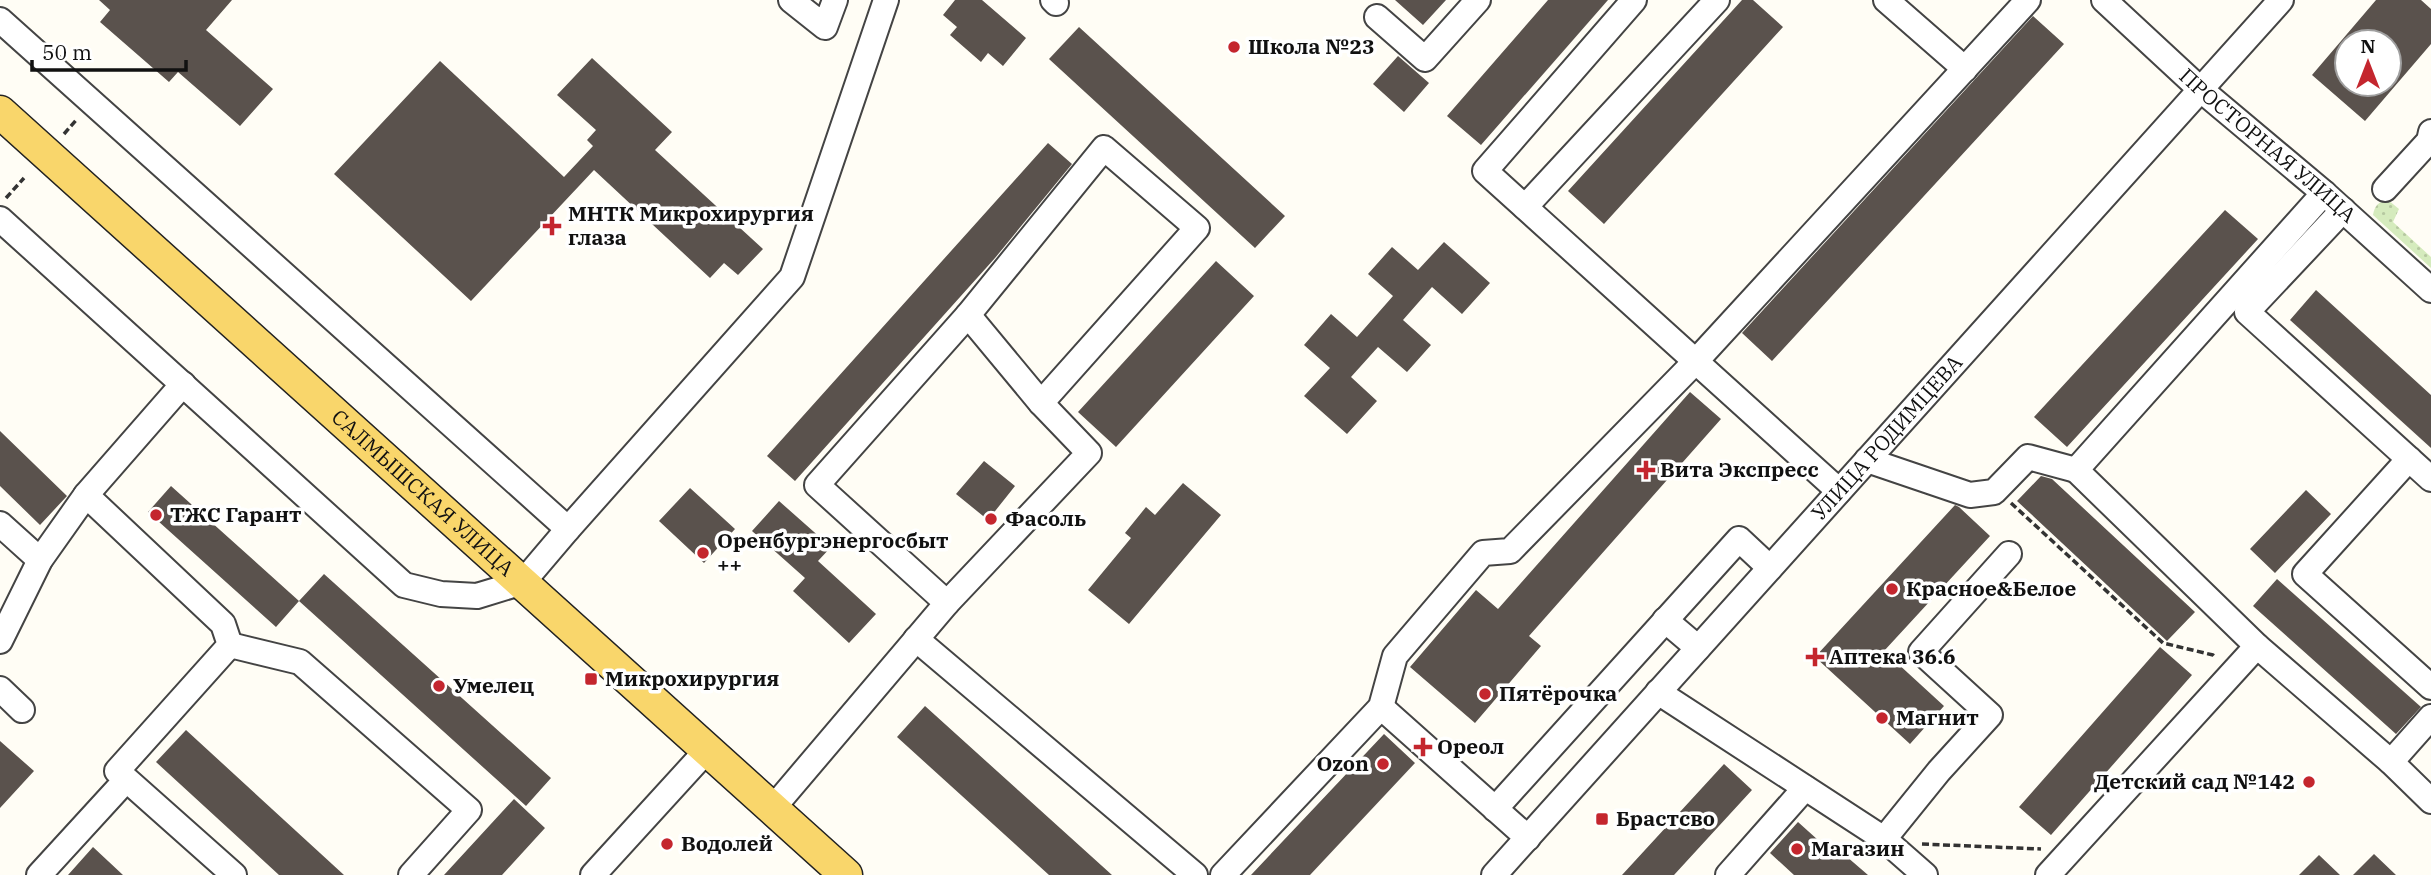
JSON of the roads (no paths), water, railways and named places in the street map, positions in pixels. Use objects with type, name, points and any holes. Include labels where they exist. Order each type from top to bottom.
[{"type":"main road","name":"САЛМЫШСКАЯ УЛИЦА","points":[[0,112],[846,875]]},
{"type":"street","points":[[791,0],[825,27],[835,0]]},
{"type":"street","points":[[0,219],[404,585],[441,594],[477,596],[523,582],[792,277],[886,0]]},
{"type":"street","points":[[1377,17],[1425,59],[1478,0]]},
{"type":"street","points":[[1634,0],[1485,172],[1839,491]]},
{"type":"street","points":[[1525,207],[1717,0]]},
{"type":"street","points":[[1886,0],[1965,69]]},
{"type":"street","points":[[1223,875],[1381,707],[1395,656],[1483,553],[1510,551],[1696,361],[2028,0]]},
{"type":"street","name":"ПРОСТОРНАЯ УЛИЦА","points":[[2104,0],[2200,89],[2324,193],[2431,290]]},
{"type":"street","name":"УЛИЦА РОДИМЦЕВА","points":[[1494,875],[2281,0]]},
{"type":"street","points":[[0,20],[568,529]]},
{"type":"street","points":[[2385,189],[2429,141],[2431,132]]},
{"type":"street","points":[[947,603],[817,485],[968,315],[1104,148],[1197,228],[1041,403]]},
{"type":"street","points":[[2076,470],[2324,193]]},
{"type":"street","points":[[2343,210],[2247,312],[2431,479]]},
{"type":"street","points":[[773,808],[947,603],[1089,453],[1041,403],[968,315]]},
{"type":"street","points":[[0,641],[40,561],[86,495],[184,384]]},
{"type":"street","points":[[1867,460],[1970,495],[1994,492],[2028,457],[2076,470],[2257,646],[2391,762],[2431,801]]},
{"type":"street","points":[[2409,459],[2305,574],[2431,687]]},
{"type":"street","points":[[86,495],[223,624],[230,645]]},
{"type":"street","points":[[0,524],[40,561]]},
{"type":"street","points":[[1495,809],[1739,539],[1770,568]]},
{"type":"street","points":[[1890,832],[1939,771],[1990,715],[1921,652],[2009,554]]},
{"type":"street","points":[[1665,620],[1698,648]]},
{"type":"street","points":[[916,639],[1195,875]]},
{"type":"street","points":[[230,645],[117,771],[234,875]]},
{"type":"street","points":[[230,645],[300,662],[470,810],[411,875]]},
{"type":"street","points":[[2055,867],[2257,646]]},
{"type":"street","points":[[0,689],[23,710]]},
{"type":"street","points":[[1658,692],[1805,788],[1890,832],[1925,875]]},
{"type":"street","points":[[1381,707],[1528,838]]},
{"type":"street","points":[[2391,762],[2431,717]]},
{"type":"street","points":[[593,875],[708,749]]},
{"type":"street","points":[[39,875],[126,780]]},
{"type":"street","points":[[1732,874],[1805,788]]},
{"type":"place","name":"Школа №23","points":[[1234,47]]},
{"type":"place","name":"МНТК Микрохирургия глаза","points":[[552,226]]},
{"type":"place","name":"Вита Экспресс","points":[[1646,470]]},
{"type":"place","name":"ТЖС Гарант","points":[[156,515]]},
{"type":"place","name":"Фасоль","points":[[991,519]]},
{"type":"place","name":"Оренбургэнергосбыт ++","points":[[703,553]]},
{"type":"place","name":"Красное&Белое","points":[[1892,589]]},
{"type":"place","name":"Аптека 36.6","points":[[1815,657]]},
{"type":"place","name":"Микрохирургия","points":[[591,679]]},
{"type":"place","name":"Умелец","points":[[439,686]]},
{"type":"place","name":"Пятёрочка","points":[[1485,694]]},
{"type":"place","name":"Магнит","points":[[1882,718]]},
{"type":"place","name":"Ореол","points":[[1423,747]]},
{"type":"place","name":"Ozon","points":[[1383,764]]},
{"type":"place","name":"Детский сад №142","points":[[2309,782]]},
{"type":"place","name":"Брастсво","points":[[1602,819]]},
{"type":"place","name":"Водолей","points":[[667,844]]},
{"type":"place","name":"Магазин","points":[[1797,849]]}]
